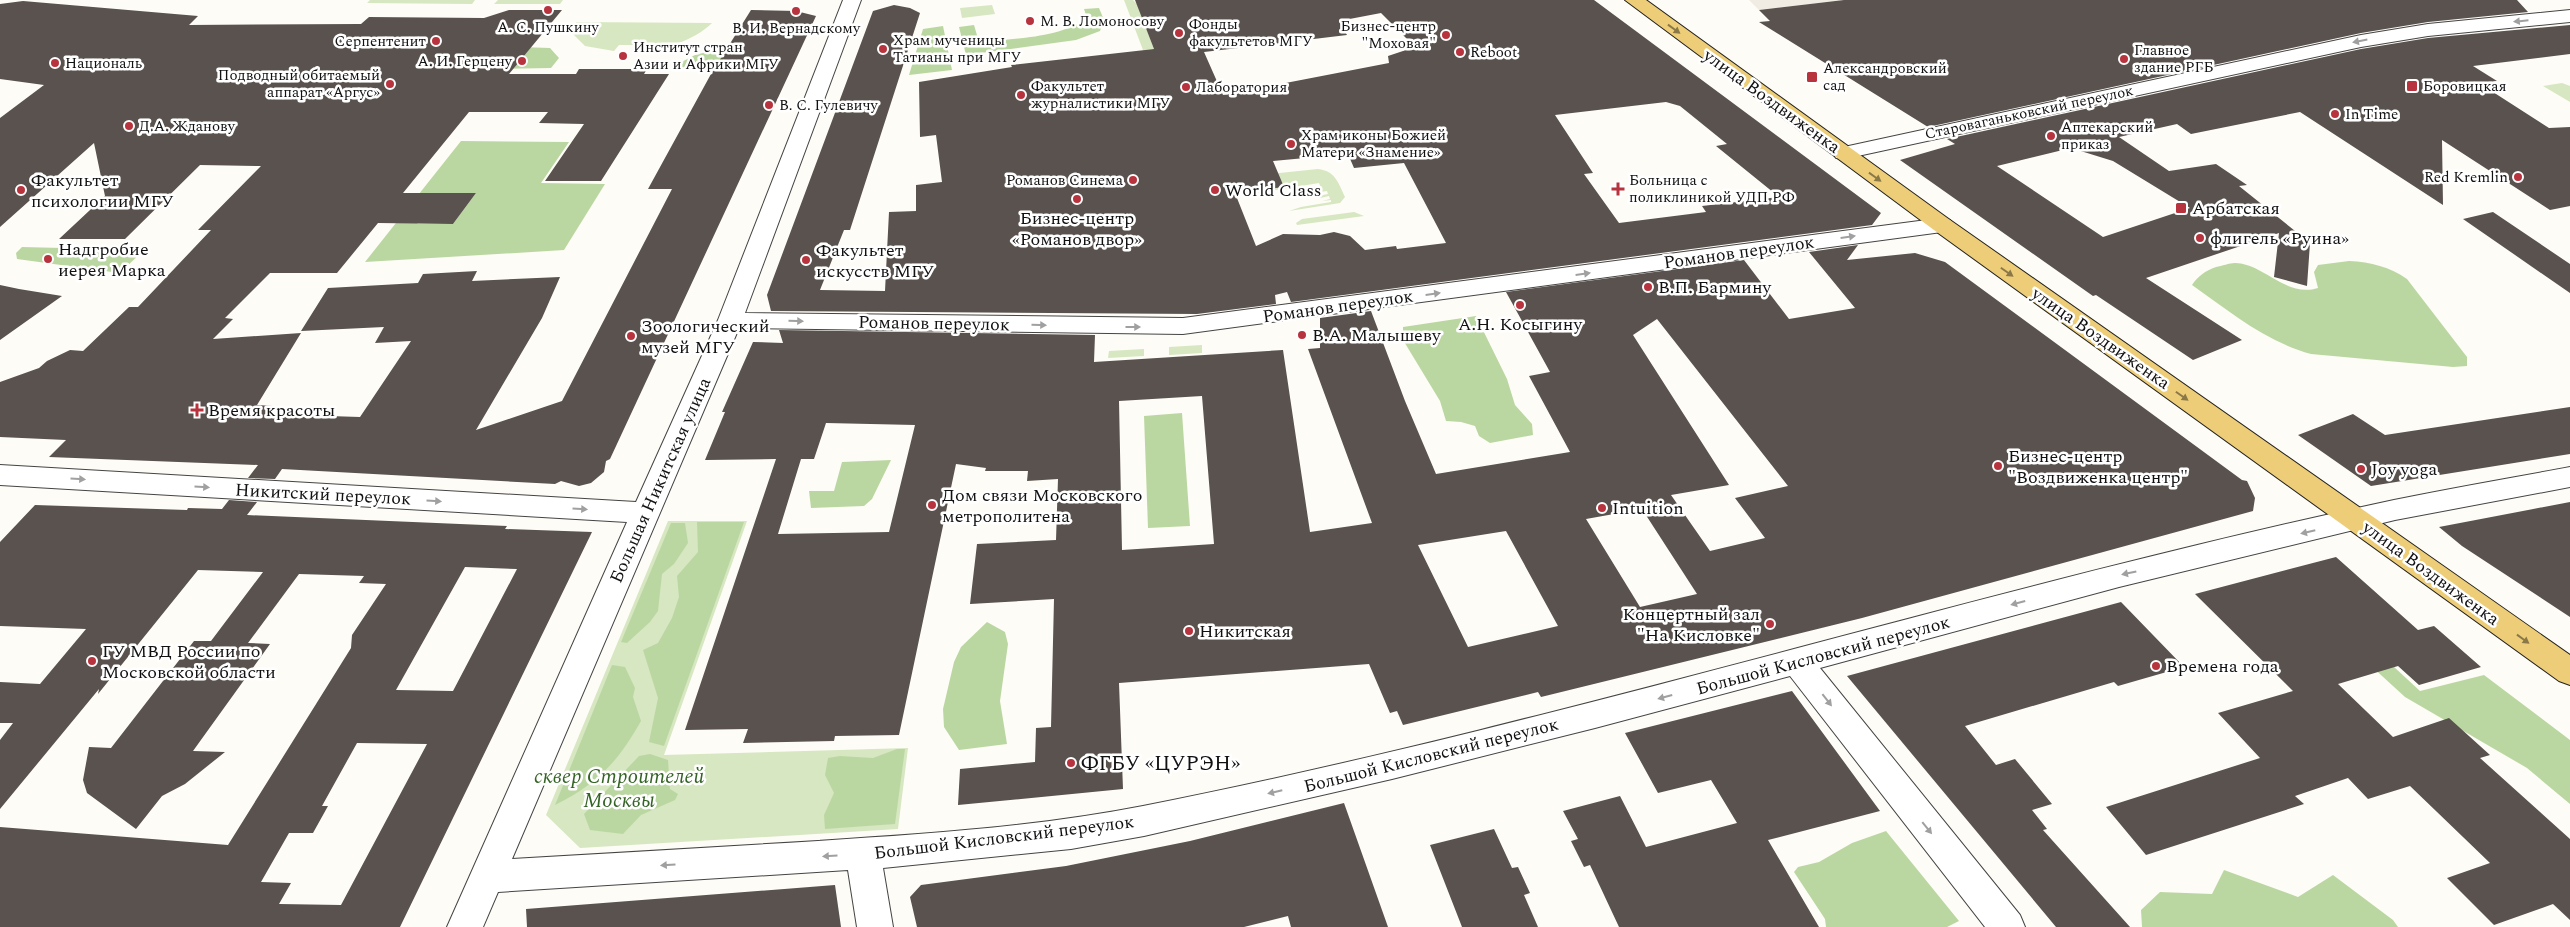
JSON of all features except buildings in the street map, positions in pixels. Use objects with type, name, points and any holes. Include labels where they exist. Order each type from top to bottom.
[{"type":"main road","name":"улица Воздвиженка","points":[[1634,0],[1942,225],[2570,672]]},
{"type":"street","name":"Большая Никитская улица","points":[[465,927],[730,320],[852,0]]},
{"type":"street","name":"Староваганьковский переулок","points":[[1844,153],[2361,41],[2428,30],[2570,16]]},
{"type":"street","name":"Романов переулок","points":[[730,320],[1129,327],[1206,324],[1942,225]]},
{"type":"street","name":"Никитский переулок","points":[[0,475],[646,513]]},
{"type":"street","name":"Большой Кисловский переулок","points":[[487,877],[863,854],[1070,834],[1178,814],[1532,731],[2119,576],[2323,529],[2355,519],[2570,477]]},
{"type":"street","points":[[1797,662],[2007,927]]},
{"type":"street","points":[[863,854],[875,927]]},
{"type":"green space","points":[[370,0],[475,0],[472,4],[367,3]]},
{"type":"green space","points":[[498,0],[563,0],[560,4],[494,4]]},
{"type":"green space","points":[[1124,0],[1133,0],[1137,4],[1154,49],[1143,50]]},
{"type":"green space","points":[[992,5],[995,14],[962,18],[960,8]]},
{"type":"green space","points":[[1099,8],[1104,20],[1100,31],[1076,40],[966,55],[959,27],[974,25],[979,42],[1035,36],[1049,34],[1075,25],[1087,18],[1084,9]]},
{"type":"green space","points":[[576,22],[712,23],[696,35],[678,43],[639,52],[643,45],[619,45],[614,51],[585,46],[572,33]]},
{"type":"green space","points":[[943,26],[952,70],[909,75],[923,29]]},
{"type":"green space","points":[[730,46],[731,69],[672,67],[695,55]]},
{"type":"green space","points":[[521,47],[550,48],[559,58],[551,68],[497,69]]},
{"type":"green space","points":[[2562,83],[2570,86],[2570,102],[2543,86]]},
{"type":"green space","points":[[461,141],[569,142],[541,183],[605,184],[564,250],[365,262]],"holes":[[[441,193],[476,193],[453,224],[417,224]]]},
{"type":"green space","points":[[1318,169],[1328,172],[1338,182],[1345,197],[1340,203],[1289,211],[1331,202],[1331,200],[1322,201],[1330,199],[1329,196],[1320,198],[1319,196],[1328,194],[1327,191],[1314,193],[1322,190],[1319,183],[1258,193],[1269,174]]},
{"type":"green space","points":[[1354,212],[1364,216],[1297,225],[1296,223],[1302,219]]},
{"type":"green space","points":[[22,247],[144,250],[124,269],[112,272],[17,259],[16,253]]},
{"type":"green space","points":[[2349,261],[2380,266],[2394,271],[2407,279],[2467,357],[2467,366],[2453,367],[2311,354],[2294,349],[2248,325],[2192,285],[2199,276],[2208,270],[2235,263],[2256,269],[2286,285],[2306,290],[2318,288],[2314,272],[2318,265]]},
{"type":"green space","points":[[1476,316],[1507,379],[1515,405],[1532,424],[1533,435],[1490,443],[1479,436],[1475,426],[1461,422],[1446,421],[1440,401],[1403,340],[1403,327]]},
{"type":"green space","points":[[1202,345],[1202,353],[1169,355],[1169,347]]},
{"type":"green space","points":[[1144,349],[1144,356],[1108,358],[1109,351]]},
{"type":"green space","points":[[1182,413],[1190,526],[1148,528],[1144,416]]},
{"type":"green space","points":[[891,460],[872,499],[864,506],[811,508],[809,491],[834,491],[842,462]]},
{"type":"green space","name":"сквер Строителей Москвы","points":[[668,521],[747,521],[664,755],[908,748],[898,829],[580,848],[546,815]]},
{"type":"green space","points":[[697,522],[744,522],[664,746],[649,742],[658,698],[643,650],[658,643],[672,618],[679,597],[677,576],[698,552]]},
{"type":"green space","points":[[671,523],[685,523],[688,543],[674,564],[662,574],[658,611],[650,622],[627,643],[621,642]]},
{"type":"green space","points":[[2297,577],[2420,691],[2484,675],[2570,740],[2570,804],[2527,768],[2405,697],[2298,599]]},
{"type":"green space","points":[[987,622],[1005,632],[1008,644],[1000,701],[1007,744],[959,750],[944,727],[943,709],[954,662],[961,647]]},
{"type":"green space","points":[[612,665],[625,667],[635,688],[633,697],[641,721],[624,748],[605,771],[583,789],[555,805]]},
{"type":"green space","points":[[897,749],[905,749],[895,824],[825,829],[824,815],[834,793],[825,775],[828,758],[840,756],[873,758]]},
{"type":"green space","points":[[650,754],[668,760],[670,789],[678,794],[675,800],[641,815],[623,834],[590,830],[584,814],[639,756]]},
{"type":"green space","points":[[1886,831],[1959,921],[1947,927],[1826,927],[1825,919],[1794,872],[1798,867],[1819,862],[1852,843]]},
{"type":"green space","points":[[2224,870],[2298,897],[2333,875],[2393,920],[2398,927],[2142,927],[2141,910],[2160,892],[2212,894]]},
{"type":"shaded area","points":[[1749,0],[1844,0],[1759,10]]},
{"type":"place","name":"А. С. Пушкину","points":[[548,10]]},
{"type":"place","name":"В. И. Вернадскому","points":[[796,11]]},
{"type":"place","name":"М. В. Ломоносову","points":[[1030,21]]},
{"type":"place","name":"Фонды факультетов МГУ","points":[[1179,33]]},
{"type":"place","name":"Бизнес-центр \"Моховая\"","points":[[1446,35]]},
{"type":"place","name":"Серпентенит","points":[[436,41]]},
{"type":"place","name":"Храм мученицы Татианы при МГУ","points":[[883,49]]},
{"type":"place","name":"Reboot","points":[[1460,52]]},
{"type":"place","name":"Институт стран Азии и Африки МГУ","points":[[623,56]]},
{"type":"place","name":"Главное здание РГБ","points":[[2124,59]]},
{"type":"place","name":"А. И. Герцену","points":[[522,61]]},
{"type":"place","name":"Националь","points":[[55,63]]},
{"type":"place","name":"Александровский сад","points":[[1812,77]]},
{"type":"place","name":"Подводный обитаемый аппарат «Аргус»","points":[[390,84]]},
{"type":"place","name":"Боровицкая","points":[[2412,86]]},
{"type":"place","name":"Лаборатория","points":[[1186,87]]},
{"type":"place","name":"Факультет журналистики МГУ","points":[[1021,95]]},
{"type":"place","name":"В. С. Гулевичу","points":[[769,105]]},
{"type":"place","name":"In Time","points":[[2335,114]]},
{"type":"place","name":"Д.А. Жданову","points":[[129,126]]},
{"type":"place","name":"Аптекарский приказ","points":[[2051,136]]},
{"type":"place","name":"Храм иконы Божией Матери «Знамение»","points":[[1291,144]]},
{"type":"place","name":"Red Kremlin","points":[[2518,177]]},
{"type":"place","name":"Романов Синема","points":[[1133,180]]},
{"type":"place","name":"Больница с поликлиникой УДП РФ","points":[[1618,189]]},
{"type":"place","name":"Факультет психологии МГУ","points":[[21,190]]},
{"type":"place","name":"World Class","points":[[1215,190]]},
{"type":"place","name":"Бизнес-центр «Романов двор»","points":[[1077,199]]},
{"type":"place","name":"Арбатская","points":[[2181,208]]},
{"type":"place","name":"флигель «Руина»","points":[[2200,238]]},
{"type":"place","name":"Надгробие иерея Марка","points":[[48,259]]},
{"type":"place","name":"Факультет искусств МГУ","points":[[806,260]]},
{"type":"place","name":"В.П. Бармину","points":[[1648,287]]},
{"type":"place","name":"А.Н. Косыгину","points":[[1520,305]]},
{"type":"place","name":"В.А. Малышеву","points":[[1302,335]]},
{"type":"place","name":"Зоологический музей МГУ","points":[[631,336]]},
{"type":"place","name":"Время красоты","points":[[197,410]]},
{"type":"place","name":"Бизнес-центр \"Воздвиженка центр\"","points":[[1998,466]]},
{"type":"place","name":"Joy yoga","points":[[2361,469]]},
{"type":"place","name":"Дом связи Московского метрополитена","points":[[932,505]]},
{"type":"place","name":"Intuition","points":[[1602,508]]},
{"type":"place","name":"Концертный зал \"На Кисловке\"","points":[[1770,624]]},
{"type":"place","name":"Никитская","points":[[1189,631]]},
{"type":"place","name":"ГУ МВД России по Московской области","points":[[92,661]]},
{"type":"place","name":"Времена года","points":[[2156,666]]},
{"type":"place","name":"ФГБУ «ЦУРЭН»","points":[[1071,763]]}]
